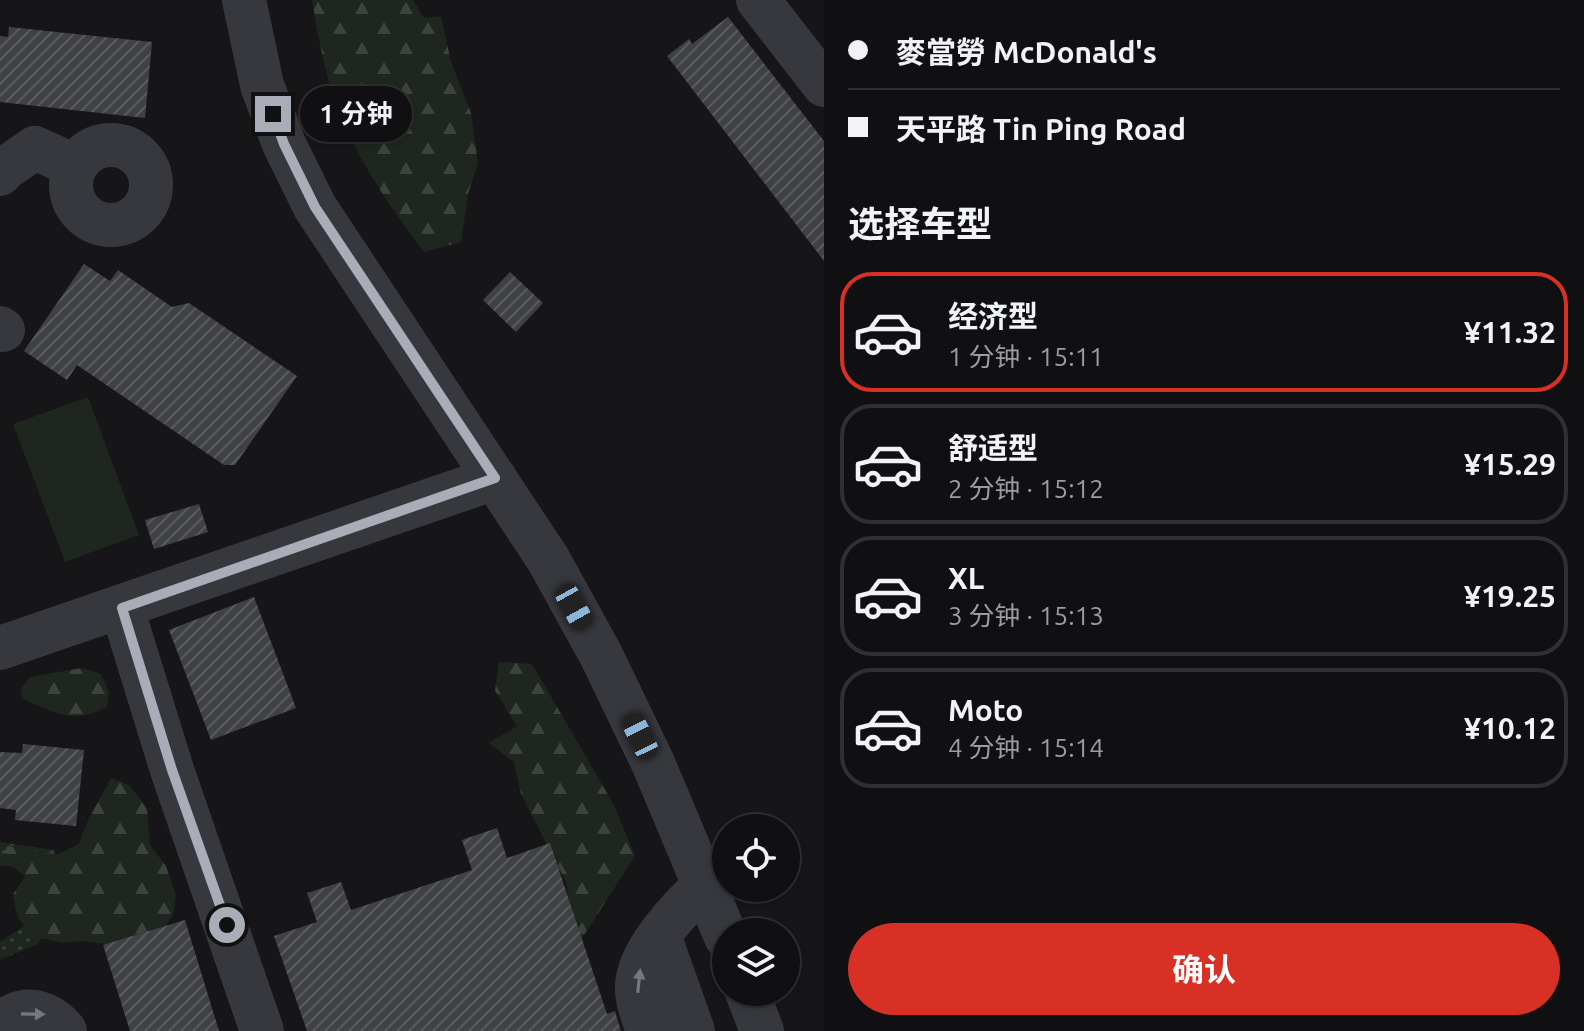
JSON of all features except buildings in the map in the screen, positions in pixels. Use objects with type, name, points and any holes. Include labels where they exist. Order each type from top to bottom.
[{"type":"street","points":[[244,0],[262,85],[284,144],[315,207],[548,559],[601,655],[653,763],[719,918]]},
{"type":"street","points":[[758,0],[824,85]]},
{"type":"street","points":[[0,174],[35,148],[75,166]]},
{"type":"street","points":[[0,648],[495,478]]},
{"type":"street","points":[[122,608],[172,770],[262,1031]]},
{"type":"street","points":[[648,1031],[636,986],[639,971],[676,912],[706,884]]},
{"type":"street","points":[[659,935],[693,1031]]},
{"type":"street","points":[[752,1006],[762,1031]]},
{"type":"street","points":[[0,1029],[12,1016],[24,1011],[36,1011],[47,1014],[65,1031]]},
{"type":"green space","points":[[312,0],[413,0],[424,18],[441,16],[451,62],[471,113],[478,163],[468,194],[461,242],[424,252],[371,175],[353,143],[333,95]]},
{"type":"green space","points":[[88,397],[139,535],[65,562],[13,424]]},
{"type":"green space","points":[[499,662],[532,664],[614,805],[635,856],[577,946],[566,882],[521,794],[514,762],[489,743],[517,726],[495,691]]},
{"type":"green space","points":[[82,668],[101,674],[109,692],[107,707],[74,716],[23,699],[21,689],[30,677]]},
{"type":"green space","points":[[111,778],[129,785],[147,808],[150,845],[166,866],[176,895],[173,915],[166,926],[107,944],[81,941],[62,943],[32,936],[17,916],[13,894],[25,877],[8,861],[4,845],[57,855],[79,844]]},
{"type":"green space","points":[[0,842],[54,850],[57,855],[40,870],[0,865]]},
{"type":"green space","points":[[36,918],[44,933],[38,944],[0,960],[0,942]]},
{"type":"route","points":[[227,925],[172,770],[122,608],[495,478],[315,207],[273,114]]}]
